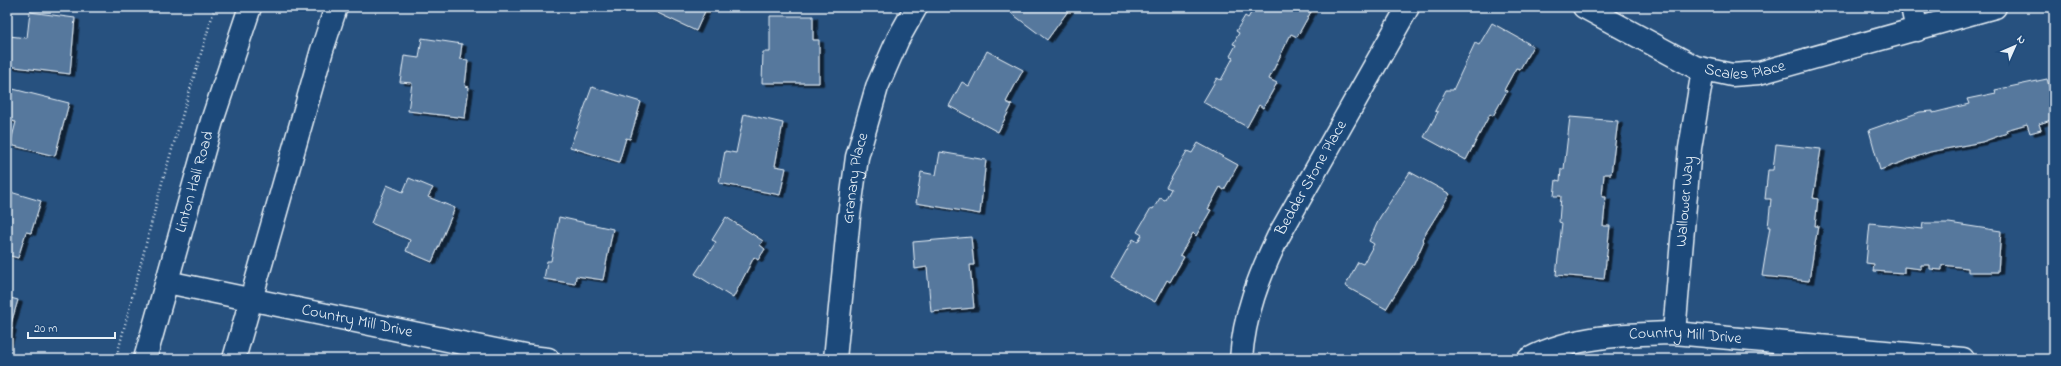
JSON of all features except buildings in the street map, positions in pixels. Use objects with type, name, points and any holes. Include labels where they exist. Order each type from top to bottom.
[{"type":"street","name":"Linton Hall Road","points":[[146,359],[212,121],[250,7]]},
{"type":"street","points":[[234,359],[322,50],[336,7]]},
{"type":"street","name":"Granary Place","points":[[835,359],[849,216],[857,156],[877,87],[898,39],[916,7]]},
{"type":"street","name":"Bedder Stone Place","points":[[1241,359],[1248,310],[1262,268],[1408,7]]},
{"type":"street","name":"Scales Place","points":[[1584,7],[1703,70],[1732,75],[1759,73],[1995,7]]},
{"type":"street","points":[[1912,7],[1917,30]]},
{"type":"street","name":"Wallower Way","points":[[1674,333],[1690,148],[1703,70]]},
{"type":"street","name":"Country Mill Drive","points":[[167,282],[530,357],[548,359]]},
{"type":"street","name":"Country Mill Drive","points":[[1529,359],[1581,341],[1634,334],[1674,333],[1963,359]]},
{"type":"path","points":[[116,359],[161,186],[215,7]]}]
